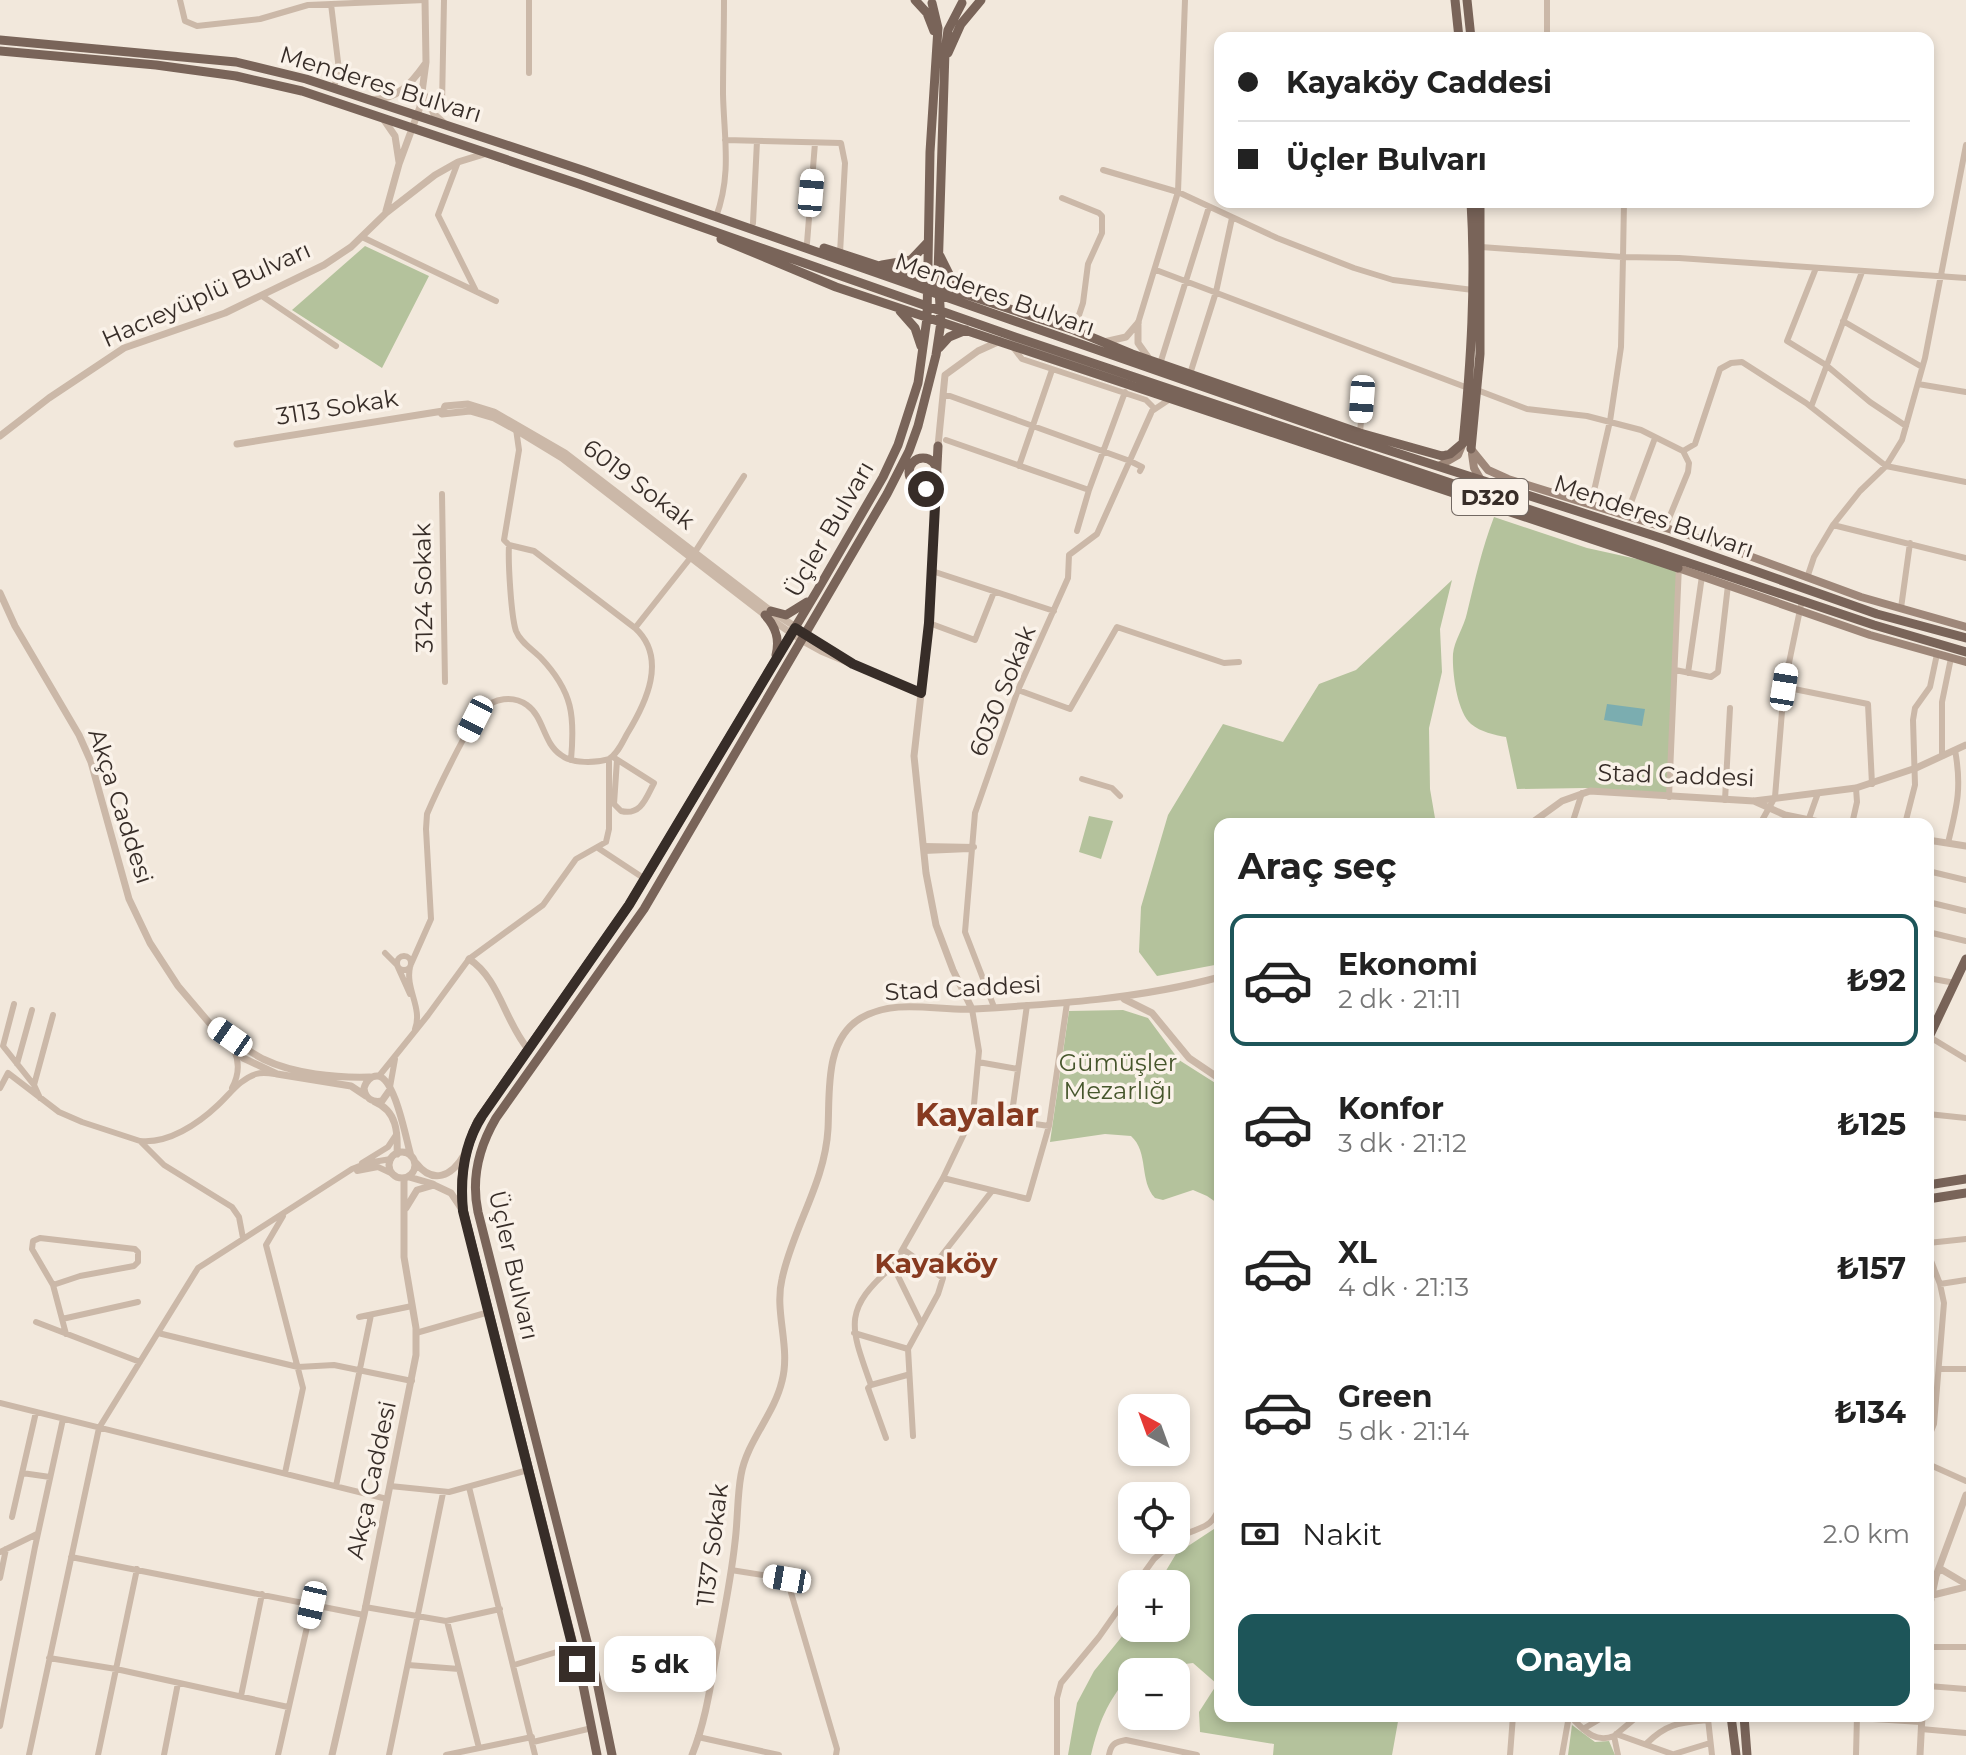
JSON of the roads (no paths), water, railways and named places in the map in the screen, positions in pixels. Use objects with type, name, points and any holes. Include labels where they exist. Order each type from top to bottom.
[{"type":"main road","points":[[915,0],[932,23],[937,44]]},
{"type":"main road","points":[[944,64],[961,24],[981,0]]},
{"type":"main road","points":[[1455,0],[1458,32]]},
{"type":"main road","points":[[1467,0],[1470,32]]},
{"type":"main road","points":[[930,1],[937,18],[930,152],[929,236],[933,283]]},
{"type":"main road","points":[[930,1],[947,8],[964,2]]},
{"type":"main road","points":[[933,283],[939,251],[944,64],[948,30],[964,2]]},
{"type":"main road","name":"Menderes Bulvarı","points":[[0,42],[236,62],[334,87],[717,214],[1018,323],[1189,378],[1877,614],[1966,638]]},
{"type":"main road","name":"Menderes Bulvarı","points":[[0,51],[156,65],[236,76],[302,91],[867,285],[1009,340],[1224,408],[1800,605],[1966,652]]},
{"type":"main road","points":[[1471,208],[1475,269],[1473,389]]},
{"type":"main road","points":[[1480,208],[1480,354],[1467,446],[1481,480]]},
{"type":"main road","points":[[717,214],[840,253],[875,269],[933,283],[1074,330],[1189,378]]},
{"type":"main road","points":[[707,229],[752,254],[894,307],[1009,340],[1143,389],[1680,564],[1728,585],[1800,605],[1870,635],[1966,662]]},
{"type":"main road","points":[[875,269],[911,260],[923,250],[929,236]]},
{"type":"main road","points":[[939,251],[950,276],[977,297]]},
{"type":"main road","points":[[894,307],[910,307],[919,297],[920,290],[909,276]]},
{"type":"main road","name":"Üçler Bulvarı","points":[[597,1755],[573,1647],[463,1211],[462,1182],[467,1149],[478,1121],[629,905],[888,469],[918,383],[933,283]]},
{"type":"main road","name":"Üçler Bulvarı","points":[[612,1755],[596,1677],[478,1212],[475,1188],[478,1163],[485,1138],[496,1118],[644,909],[887,494],[913,441],[936,355],[941,322],[933,283]]},
{"type":"main road","points":[[977,333],[969,314],[975,304],[988,301]]},
{"type":"main road","points":[[894,307],[915,328],[922,353]]},
{"type":"main road","points":[[936,355],[946,339],[966,330]]},
{"type":"main road","points":[[1263,404],[1437,456],[1467,446]]},
{"type":"main road","points":[[1224,408],[1246,423]]},
{"type":"main road","points":[[887,494],[900,483],[931,483],[937,473],[934,463],[916,454],[913,441]]},
{"type":"main road","points":[[935,506],[929,493],[910,476],[910,467],[916,459],[933,454],[940,444]]},
{"type":"main road","points":[[935,506],[940,444]]},
{"type":"main road","points":[[1439,466],[1467,446]]},
{"type":"main road","points":[[1467,446],[1482,465],[1494,473],[1711,542],[1807,578],[1966,627]]},
{"type":"main road","points":[[768,613],[789,614],[803,606],[817,591]]},
{"type":"main road","points":[[768,613],[778,640],[770,667]]},
{"type":"main road","points":[[1934,1027],[1966,959]]},
{"type":"main road","points":[[1934,1029],[1966,972]]},
{"type":"main road","points":[[1934,1184],[1966,1179]]},
{"type":"main road","points":[[1934,1198],[1966,1193]]},
{"type":"main road","points":[[1732,1722],[1736,1755]]},
{"type":"main road","points":[[1744,1722],[1747,1755]]},
{"type":"street","points":[[180,0],[185,21],[197,26],[260,19],[308,2],[425,0],[423,91],[418,117],[399,164],[386,213]]},
{"type":"street","points":[[442,105],[444,0]]},
{"type":"street","points":[[529,0],[529,73]]},
{"type":"street","points":[[717,214],[727,178],[724,0]]},
{"type":"street","points":[[1185,0],[1178,192],[1138,323],[1138,343],[1155,362],[1209,207]]},
{"type":"street","points":[[1547,0],[1547,32]]},
{"type":"street","points":[[331,4],[339,70],[334,87]]},
{"type":"street","points":[[372,100],[405,90],[426,62]]},
{"type":"street","points":[[423,91],[430,108],[445,124]]},
{"type":"street","points":[[384,120],[395,136],[399,164]]},
{"type":"street","points":[[725,140],[841,143],[845,163],[840,253]]},
{"type":"street","points":[[753,223],[757,141]]},
{"type":"street","points":[[807,243],[815,143]]},
{"type":"street","points":[[1807,578],[1814,557],[1833,525],[1860,491],[1886,466],[1902,440],[1922,367],[1966,145]]},
{"type":"street","name":"Hacıeyüplü Bulvarı","points":[[0,436],[49,398],[124,348],[213,317],[324,265],[435,175],[458,162],[484,154]]},
{"type":"street","points":[[458,162],[438,215],[476,291]]},
{"type":"street","points":[[1103,170],[1178,192],[1232,218],[1354,268],[1393,280],[1473,290]]},
{"type":"street","points":[[1062,198],[1099,213],[1103,223],[1085,275],[1083,303],[1074,330]]},
{"type":"street","points":[[1591,504],[1610,421],[1621,347],[1624,208]]},
{"type":"street","points":[[1189,378],[1216,292],[1232,218]]},
{"type":"street","points":[[362,237],[496,301]]},
{"type":"street","points":[[1481,247],[1966,278]]},
{"type":"street","points":[[1816,268],[1787,341],[1826,365],[1870,402],[1906,426]]},
{"type":"street","points":[[1156,270],[1527,409],[1610,421],[1641,430],[1683,451],[1689,463],[1688,472],[1665,528]]},
{"type":"street","points":[[1811,407],[1862,272]]},
{"type":"street","points":[[262,296],[336,346]]},
{"type":"street","points":[[1843,321],[1922,367]]},
{"type":"street","points":[[1100,342],[1126,337],[1138,323]]},
{"type":"street","points":[[1089,490],[940,444],[937,411],[943,396],[944,379],[950,370],[985,347],[1009,340],[1022,359],[1146,400],[1152,409]]},
{"type":"street","points":[[1683,451],[1695,444],[1720,369],[1742,362],[1811,407],[1886,466],[1966,482]]},
{"type":"street","points":[[1019,466],[1052,370]]},
{"type":"street","points":[[1360,433],[1364,383]]},
{"type":"street","points":[[1918,384],[1966,392]]},
{"type":"street","points":[[1143,389],[1150,398],[1152,409]]},
{"type":"street","points":[[1077,531],[1125,392]]},
{"type":"street","points":[[943,396],[1130,461],[1142,467],[1140,471]]},
{"type":"street","points":[[1152,409],[1174,399]]},
{"type":"street","name":"6030 Sokak","points":[[994,1007],[965,932],[977,808],[1018,690],[1068,578],[1069,555],[1097,534],[1152,409]]},
{"type":"street","name":"6019 Sokak","points":[[443,410],[470,411],[515,426],[821,651],[921,693]]},
{"type":"street","name":"3113 Sokak","points":[[237,444],[443,410]]},
{"type":"street","points":[[393,1174],[390,1167],[397,1132],[390,1112],[370,1099],[364,1088],[397,1055],[469,959],[543,905],[570,864],[606,842],[613,759],[650,689],[652,671],[646,640],[635,628],[534,551],[509,545],[503,538],[519,450],[515,426]]},
{"type":"street","points":[[1626,516],[1655,438]]},
{"type":"street","points":[[635,628],[692,556],[744,476]]},
{"type":"street","name":"3124 Sokak","points":[[442,494],[445,682]]},
{"type":"street","points":[[886,1438],[868,1388],[871,1385],[854,1333],[856,1314],[868,1288],[893,1266],[904,1250],[943,1178],[973,1115],[978,1062],[978,1037],[972,1009],[936,925],[914,756],[929,623],[935,506]]},
{"type":"street","points":[[1833,525],[1966,558]]},
{"type":"street","points":[[1901,608],[1910,543]]},
{"type":"street","points":[[509,545],[516,631],[553,673],[567,698],[574,726],[571,760]]},
{"type":"street","points":[[1669,797],[1680,564]]},
{"type":"street","points":[[932,571],[1054,611]]},
{"type":"street","points":[[1688,673],[1702,576]]},
{"type":"street","points":[[1675,670],[1711,677],[1718,672],[1728,585]]},
{"type":"street","points":[[929,623],[975,640],[994,592]]},
{"type":"street","name":"Akça Caddesi","points":[[0,593],[15,626],[79,735],[91,762],[122,878],[138,920],[167,970],[243,1058],[277,1074],[351,1086],[370,1099]]},
{"type":"street","points":[[1763,818],[1775,797],[1784,687],[1800,605]]},
{"type":"street","points":[[1018,690],[1070,709],[1117,627],[1224,663],[1239,662]]},
{"type":"street","points":[[1907,818],[1915,785],[1915,708],[1930,687],[1937,654]]},
{"type":"street","points":[[1942,756],[1942,702],[1951,658]]},
{"type":"street","points":[[1784,687],[1865,702],[1869,708],[1872,784]]},
{"type":"street","points":[[411,1036],[418,1016],[408,978],[432,913],[427,814],[481,710],[503,699],[518,699],[534,711],[558,754],[571,760],[613,759],[654,783],[642,806],[631,812],[621,811],[614,803],[613,759]]},
{"type":"street","points":[[1725,800],[1730,708]]},
{"type":"street","name":"Stad Caddesi","points":[[1538,818],[1553,806],[1582,792],[1754,801],[1856,788],[1916,768],[1966,745]]},
{"type":"street","points":[[1948,843],[1963,795],[1955,750]]},
{"type":"street","points":[[1082,779],[1112,788],[1120,796]]},
{"type":"street","points":[[1853,818],[1856,788]]},
{"type":"street","points":[[1574,818],[1582,792]]},
{"type":"street","points":[[1809,818],[1818,793]]},
{"type":"street","points":[[1754,801],[1767,809],[1795,818]]},
{"type":"street","points":[[1934,841],[1966,846]]},
{"type":"street","points":[[924,849],[974,847]]},
{"type":"street","points":[[598,848],[645,879]]},
{"type":"street","points":[[1934,872],[1966,880]]},
{"type":"street","points":[[1934,903],[1966,911]]},
{"type":"street","points":[[1934,933],[1966,941]]},
{"type":"street","points":[[412,997],[401,978],[397,960],[421,943]]},
{"type":"street","points":[[385,953],[410,959],[411,966],[402,970],[385,953]]},
{"type":"street","points":[[469,959],[485,974],[514,1030],[528,1049]]},
{"type":"street","name":"Stad Caddesi","points":[[778,1393],[784,1368],[782,1279],[827,1150],[831,1078],[838,1042],[860,1019],[878,1011],[910,1006],[972,1009],[1122,998],[1214,978]]},
{"type":"street","points":[[1934,979],[1955,983]]},
{"type":"street","points":[[1122,998],[1152,1013],[1189,1058],[1214,1075]]},
{"type":"street","points":[[943,1178],[1028,1199],[1049,1126],[1067,1003]]},
{"type":"street","points":[[14,1004],[3,1046],[34,1085],[40,1098]]},
{"type":"street","points":[[1011,1120],[1027,1005]]},
{"type":"street","points":[[17,1064],[32,1010]]},
{"type":"street","points":[[34,1085],[53,1015]]},
{"type":"street","name":"Akça Caddesi","points":[[212,1025],[253,1053],[279,1066],[374,1077]]},
{"type":"street","points":[[1934,1041],[1966,1059]]},
{"type":"street","points":[[228,1095],[238,1074],[233,1049]]},
{"type":"street","points":[[370,1099],[382,1101],[390,1089],[390,1074],[397,1055]]},
{"type":"street","points":[[978,1062],[1018,1069]]},
{"type":"street","points":[[0,1088],[8,1073],[59,1112],[140,1141],[157,1140],[184,1129],[207,1114],[237,1085],[256,1074],[277,1074]]},
{"type":"street","points":[[374,1077],[386,1080],[401,1112],[413,1159]]},
{"type":"street","points":[[973,1115],[1049,1126]]},
{"type":"street","points":[[1934,1115],[1966,1118]]},
{"type":"street","points":[[29,1755],[99,1428],[198,1268],[390,1145],[397,1132]]},
{"type":"street","points":[[140,1141],[164,1165],[232,1207],[239,1217],[243,1238]]},
{"type":"street","points":[[352,1169],[404,1153],[427,1175],[441,1176],[456,1167],[467,1149]]},
{"type":"street","name":"Akça Caddesi","points":[[332,1755],[365,1611],[416,1355],[416,1333],[404,1257],[406,1178],[414,1170],[413,1159]]},
{"type":"street","points":[[342,1176],[378,1167],[448,1191],[463,1211]]},
{"type":"street","points":[[406,1210],[415,1192],[434,1185]]},
{"type":"street","points":[[931,1269],[992,1191]]},
{"type":"street","points":[[285,1213],[266,1245],[303,1388],[285,1473]]},
{"type":"street","points":[[53,1285],[80,1276],[134,1266],[138,1262],[138,1252],[135,1249],[37,1239],[32,1242],[32,1249],[53,1285],[66,1334]]},
{"type":"street","points":[[1934,1242],[1966,1239]]},
{"type":"street","points":[[904,1250],[943,1278],[908,1349],[907,1375],[913,1436]]},
{"type":"street","points":[[893,1266],[921,1323]]},
{"type":"street","points":[[1934,1268],[1944,1303],[1934,1424]]},
{"type":"street","points":[[1940,1284],[1966,1280]]},
{"type":"street","points":[[62,1319],[138,1302]]},
{"type":"street","points":[[359,1317],[412,1306]]},
{"type":"street","points":[[416,1333],[489,1312]]},
{"type":"street","points":[[336,1486],[371,1315]]},
{"type":"street","points":[[36,1322],[140,1362]]},
{"type":"street","points":[[158,1333],[298,1367],[324,1364],[412,1381]]},
{"type":"street","points":[[854,1333],[908,1349]]},
{"type":"street","points":[[1940,1369],[1966,1369]]},
{"type":"street","points":[[871,1385],[907,1375]]},
{"type":"street","name":"1137 Sokak","points":[[692,1755],[707,1706],[731,1570],[741,1472],[778,1393]]},
{"type":"street","points":[[0,1403],[387,1499]]},
{"type":"street","points":[[12,1517],[36,1412]]},
{"type":"street","points":[[0,1726],[63,1419]]},
{"type":"street","points":[[1934,1467],[1966,1481]]},
{"type":"street","points":[[390,1486],[443,1493],[528,1470]]},
{"type":"street","points":[[22,1473],[50,1477]]},
{"type":"street","points":[[469,1487],[535,1755]]},
{"type":"street","points":[[389,1755],[443,1493]]},
{"type":"street","points":[[1934,1584],[1966,1495]]},
{"type":"street","points":[[1190,1534],[1214,1521]]},
{"type":"street","points":[[0,1578],[3,1551],[37,1534]]},
{"type":"street","points":[[1146,1570],[1160,1554]]},
{"type":"street","points":[[71,1557],[312,1605],[418,1615],[447,1621],[500,1609]]},
{"type":"street","points":[[1939,1568],[1966,1586]]},
{"type":"street","points":[[98,1755],[137,1569]]},
{"type":"street","points":[[731,1570],[787,1579],[837,1749],[836,1755]]},
{"type":"street","points":[[1934,1595],[1966,1586]]},
{"type":"street","points":[[241,1696],[262,1594]]},
{"type":"street","points":[[278,1755],[312,1605]]},
{"type":"street","points":[[1057,1755],[1057,1698],[1061,1683],[1118,1610]]},
{"type":"street","points":[[447,1621],[479,1748]]},
{"type":"street","points":[[514,1665],[573,1647]]},
{"type":"street","points":[[1934,1647],[1966,1647]]},
{"type":"street","points":[[49,1658],[116,1669],[288,1707]]},
{"type":"street","points":[[408,1665],[459,1669]]},
{"type":"street","points":[[164,1755],[178,1683]]},
{"type":"street","points":[[1934,1686],[1966,1689]]},
{"type":"street","points":[[1510,1755],[1513,1722]]},
{"type":"street","points":[[1562,1755],[1568,1722]]},
{"type":"street","points":[[1575,1722],[1601,1740],[1615,1735],[1628,1722]]},
{"type":"street","points":[[1583,1729],[1595,1722]]},
{"type":"street","points":[[1647,1743],[1661,1730],[1685,1722]]},
{"type":"street","points":[[1708,1722],[1712,1755]]},
{"type":"street","points":[[1856,1755],[1857,1722]]},
{"type":"street","points":[[1920,1755],[1921,1722],[1966,1733]]},
{"type":"street","points":[[446,1755],[592,1728]]},
{"type":"street","points":[[1615,1735],[1675,1754],[1710,1743]]},
{"type":"street","points":[[1615,1735],[1618,1755]]},
{"type":"street","points":[[698,1737],[779,1755]]},
{"type":"street","points":[[1109,1755],[1111,1746],[1126,1740],[1197,1755]]},
{"type":"water","points":[[1607,704],[1645,709],[1642,726],[1604,720]]},
{"type":"district","name":"Kayalar","points":[[977,1114]]},
{"type":"district","name":"Kayaköy","points":[[936,1263]]},
{"type":"park label","name":"Gümüşler Mezarlığı","points":[[1118,1076]]}]
